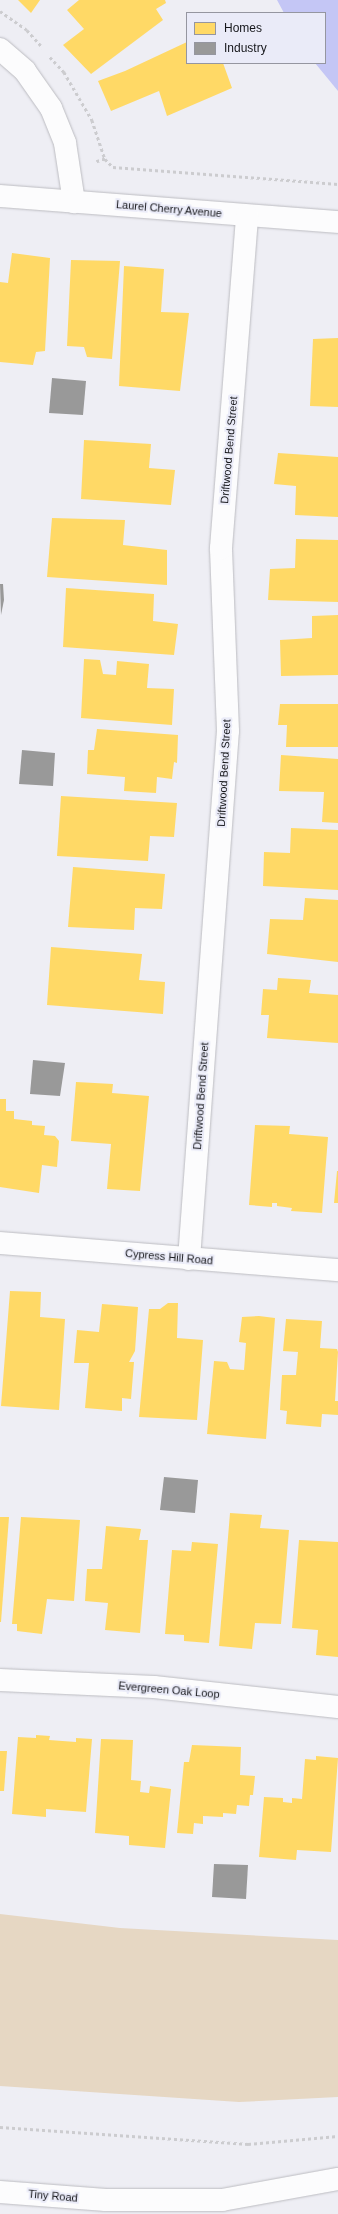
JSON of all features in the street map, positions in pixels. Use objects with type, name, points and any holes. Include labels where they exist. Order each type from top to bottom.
[{"type":"street","points":[[0,48],[25,71],[51,108],[65,143],[74,202]]},
{"type":"street","name":"Laurel Cherry Avenue","points":[[0,196],[338,222]]},
{"type":"street","name":"Driftwood Bend Street","points":[[189,1259],[228,732],[221,548],[247,216]]},
{"type":"street","name":"Cypress Hill Road","points":[[0,1243],[338,1270]]},
{"type":"street","name":"Evergreen Oak Loop","points":[[0,1680],[154,1687],[338,1707]]},
{"type":"street","name":"Tiny Road","points":[[0,2192],[106,2200],[222,2200],[338,2179]]},
{"type":"path","points":[[105,159],[113,168],[338,184]]},
{"type":"path","points":[[0,2126],[248,2144],[338,2136]]},
{"type":"shaded area","points":[[0,1914],[120,1928],[338,1940],[338,2097],[239,2102],[0,2086]]},
{"type":"water","points":[[277,0],[338,0],[338,91],[316,64],[326,64],[326,12],[283,12]]},
{"type":"building: Homes","points":[[18,0],[40,0],[31,13]]},
{"type":"building: Homes","points":[[79,0],[165,0],[166,3],[156,9],[163,20],[91,74],[63,45],[84,29],[67,10]]},
{"type":"building: Homes","points":[[186,42],[186,64],[223,64],[232,88],[167,116],[159,91],[111,111],[98,81],[125,71]]},
{"type":"building: Homes","points":[[12,253],[50,258],[45,351],[36,352],[33,365],[0,362],[0,282],[8,283]]},
{"type":"building: Homes","points":[[71,260],[120,261],[112,359],[87,357],[84,347],[67,346]]},
{"type":"building: Homes","points":[[124,266],[164,269],[161,312],[189,313],[180,391],[119,386]]},
{"type":"building: Homes","points":[[338,338],[338,407],[310,406],[313,339]]},
{"type":"building: Homes","points":[[84,440],[151,444],[149,468],[175,470],[171,505],[81,499]]},
{"type":"building: Homes","points":[[278,453],[338,457],[338,517],[295,515],[296,486],[274,484]]},
{"type":"building: Homes","points":[[52,518],[125,520],[123,545],[167,550],[167,585],[47,577]]},
{"type":"building: Homes","points":[[296,539],[338,540],[338,602],[268,600],[270,569],[295,568]]},
{"type":"building: Homes","points":[[66,588],[154,594],[153,621],[178,624],[174,655],[63,647]]},
{"type":"building: Homes","points":[[338,615],[338,675],[281,676],[280,640],[312,638],[312,616]]},
{"type":"building: Homes","points":[[84,659],[100,660],[103,674],[116,675],[117,661],[149,664],[147,688],[174,689],[172,725],[81,718]]},
{"type":"building: Homes","points":[[280,704],[338,704],[338,747],[286,747],[287,725],[278,725]]},
{"type":"building: Homes","points":[[97,729],[178,735],[177,763],[174,762],[172,779],[157,777],[156,793],[124,791],[125,777],[87,774],[88,750],[94,750]]},
{"type":"building: Homes","points":[[281,755],[338,759],[338,823],[322,822],[324,792],[279,791]]},
{"type":"building: Homes","points":[[61,796],[177,803],[174,837],[150,836],[148,861],[57,856]]},
{"type":"building: Homes","points":[[291,828],[338,830],[338,890],[263,886],[264,852],[290,853]]},
{"type":"building: Homes","points":[[73,867],[165,874],[162,909],[135,908],[134,930],[68,927]]},
{"type":"building: Homes","points":[[305,898],[338,900],[338,962],[267,954],[270,919],[303,920]]},
{"type":"building: Homes","points":[[51,947],[142,954],[139,980],[165,982],[163,1014],[47,1005]]},
{"type":"building: Homes","points":[[278,978],[311,980],[309,993],[338,995],[338,1043],[267,1038],[269,1015],[261,1015],[263,989],[277,990]]},
{"type":"building: Homes","points":[[76,1082],[113,1084],[112,1093],[149,1096],[140,1191],[107,1189],[111,1144],[71,1141]]},
{"type":"building: Homes","points":[[0,1099],[6,1099],[6,1111],[14,1111],[14,1119],[32,1121],[32,1125],[45,1126],[44,1135],[55,1136],[59,1141],[57,1167],[42,1165],[39,1193],[0,1187]]},
{"type":"building: Homes","points":[[255,1125],[290,1126],[289,1134],[328,1137],[322,1213],[291,1211],[292,1208],[277,1206],[277,1203],[272,1203],[272,1207],[249,1205]]},
{"type":"building: Homes","points":[[337,1171],[338,1203],[334,1203]]},
{"type":"building: Homes","points":[[10,1291],[41,1292],[40,1317],[65,1319],[59,1410],[1,1406]]},
{"type":"building: Homes","points":[[168,1303],[178,1303],[177,1338],[203,1340],[197,1420],[139,1417],[149,1309],[160,1309]]},
{"type":"building: Homes","points":[[102,1304],[138,1307],[135,1351],[129,1362],[134,1362],[131,1399],[122,1398],[122,1411],[85,1408],[89,1363],[74,1363],[77,1330],[99,1332]]},
{"type":"building: Homes","points":[[259,1316],[275,1318],[266,1439],[207,1434],[214,1361],[227,1362],[230,1369],[244,1370],[246,1343],[239,1342],[242,1317]]},
{"type":"building: Homes","points":[[286,1319],[322,1321],[320,1348],[337,1349],[338,1352],[335,1401],[338,1401],[338,1415],[322,1414],[321,1427],[286,1424],[287,1411],[280,1410],[282,1375],[296,1375],[298,1352],[283,1351]]},
{"type":"building: Homes","points":[[230,1513],[262,1515],[260,1528],[289,1530],[281,1624],[255,1623],[252,1649],[219,1646]]},
{"type":"building: Homes","points":[[0,1517],[9,1517],[1,1622],[0,1622]]},
{"type":"building: Homes","points":[[21,1517],[80,1520],[74,1601],[47,1599],[42,1634],[17,1631],[17,1624],[12,1624]]},
{"type":"building: Homes","points":[[106,1526],[141,1529],[139,1540],[148,1540],[140,1633],[105,1630],[108,1603],[85,1601],[87,1569],[102,1569]]},
{"type":"building: Homes","points":[[299,1540],[338,1542],[338,1657],[316,1655],[318,1630],[292,1628]]},
{"type":"building: Homes","points":[[192,1542],[218,1544],[209,1643],[184,1641],[184,1635],[165,1634],[172,1550],[191,1551]]},
{"type":"building: Homes","points":[[36,1735],[50,1736],[49,1740],[76,1742],[76,1738],[92,1739],[86,1812],[46,1809],[46,1817],[12,1814],[18,1737],[36,1738]]},
{"type":"building: Homes","points":[[101,1739],[133,1740],[131,1780],[141,1781],[140,1792],[149,1793],[150,1786],[171,1789],[165,1848],[129,1845],[129,1836],[95,1833]]},
{"type":"building: Homes","points":[[192,1745],[241,1747],[240,1775],[255,1776],[253,1795],[250,1795],[249,1806],[237,1805],[236,1814],[223,1813],[223,1817],[203,1816],[203,1824],[194,1823],[193,1834],[177,1833],[184,1762],[189,1762]]},
{"type":"building: Homes","points":[[0,1751],[7,1751],[4,1791],[0,1791]]},
{"type":"building: Homes","points":[[316,1756],[338,1758],[331,1852],[297,1850],[296,1860],[259,1857],[264,1797],[283,1798],[283,1802],[292,1803],[292,1798],[302,1799],[305,1759],[316,1760]]},
{"type":"building: Industry","points":[[52,378],[86,381],[83,415],[49,413]]},
{"type":"building: Industry","points":[[0,584],[3,584],[4,600],[1,615]]},
{"type":"building: Industry","points":[[22,750],[55,753],[53,786],[19,784]]},
{"type":"building: Industry","points":[[33,1060],[65,1063],[60,1096],[30,1094]]},
{"type":"building: Industry","points":[[164,1477],[198,1480],[195,1513],[160,1510]]},
{"type":"building: Industry","points":[[214,1864],[248,1865],[246,1899],[212,1897]]}]
